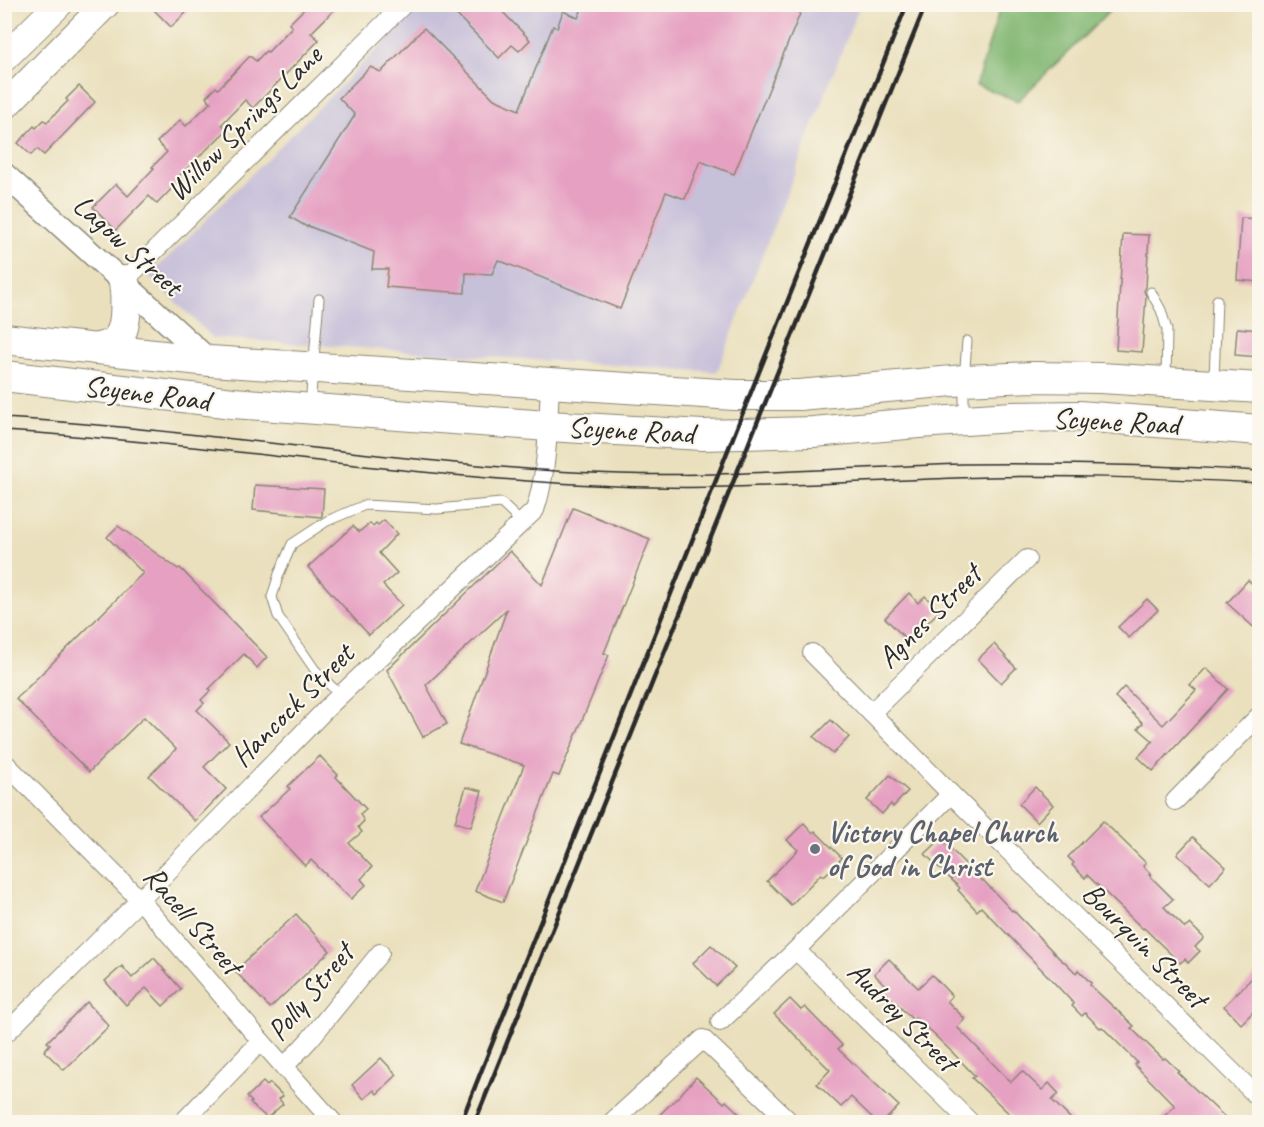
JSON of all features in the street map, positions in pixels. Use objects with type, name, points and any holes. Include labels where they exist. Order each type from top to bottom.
[{"type":"main road","points":[[4,58],[59,4]]},
{"type":"main road","points":[[4,107],[106,4]]},
{"type":"main road","points":[[95,349],[113,343],[120,337],[125,314],[124,281]]},
{"type":"main road","name":"Scyene Road","points":[[4,339],[210,361],[735,395],[799,395],[964,380],[1033,377],[1101,378],[1260,388]]},
{"type":"main road","name":"Scyene Road","points":[[4,376],[233,403],[702,435],[813,432],[1012,417],[1079,417],[1260,430]]},
{"type":"main road","points":[[1187,425],[1190,384]]},
{"type":"street","name":"Willow Springs Lane","points":[[124,281],[404,4]]},
{"type":"street","name":"Lagow Street","points":[[4,174],[210,361]]},
{"type":"street","name":"Hancock Street","points":[[4,1035],[140,900],[340,695],[535,510],[541,492],[550,384]]},
{"type":"street","name":"Agnes Street","points":[[871,713],[1027,559]]},
{"type":"street","name":"Bourquin Street","points":[[812,653],[951,794],[1260,1099]]},
{"type":"street","points":[[1175,801],[1260,715]]},
{"type":"street","name":"Racell Street","points":[[4,762],[140,900],[333,1122]]},
{"type":"street","points":[[720,1022],[796,950],[951,794]]},
{"type":"street","name":"Audrey Street","points":[[796,950],[970,1122]]},
{"type":"street","name":"Polly Street","points":[[284,1067],[310,1039],[380,953]]},
{"type":"street","points":[[614,1122],[703,1039],[790,1122]]},
{"type":"street","name":"Polly Street","points":[[183,1122],[261,1041]]},
{"type":"lane","points":[[1151,292],[1161,310],[1190,384]]},
{"type":"lane","points":[[309,408],[319,299]]},
{"type":"lane","points":[[1190,384],[1218,300]]},
{"type":"lane","points":[[964,420],[967,341]]},
{"type":"lane","points":[[340,695],[315,670],[278,616],[272,597],[292,544],[327,520],[365,506],[437,509],[501,503],[521,522]]},
{"type":"shaded area","points":[[422,5],[860,5],[717,372],[213,338],[149,276]]},
{"type":"green space","points":[[1001,4],[1116,5],[1018,101],[976,85]]},
{"type":"building","points":[[148,4],[195,4],[171,27]]},
{"type":"building","points":[[309,4],[340,4],[311,33],[319,40],[253,108],[245,100],[222,124],[227,130],[179,176],[181,179],[157,204],[149,196],[116,230],[93,207],[116,184],[128,196],[167,152],[157,142],[180,120],[186,126],[211,102],[206,97],[216,87],[218,89],[250,56],[256,61],[266,51],[268,52],[292,27],[289,24]]},
{"type":"building","points":[[446,4],[495,4],[530,40],[519,51],[512,45],[499,58]]},
{"type":"building","points":[[584,4],[804,4],[734,174],[700,161],[685,199],[666,192],[620,309],[498,260],[492,274],[466,273],[465,293],[386,287],[388,269],[372,269],[374,252],[307,227],[290,217],[355,115],[339,98],[370,67],[381,72],[424,28],[494,99],[519,110],[553,26],[557,28],[563,11],[578,18]]},
{"type":"building","points":[[79,86],[95,102],[44,155],[37,149],[31,155],[18,143],[34,126],[36,128],[44,120],[47,122]]},
{"type":"building","points":[[1241,218],[1260,219],[1260,282],[1237,280]]},
{"type":"building","points":[[1123,234],[1149,235],[1142,352],[1116,350]]},
{"type":"building","points":[[1237,328],[1260,330],[1260,357],[1235,355]]},
{"type":"building","points":[[255,485],[324,489],[322,516],[253,510]]},
{"type":"building","points":[[573,508],[650,539],[604,653],[609,655],[559,776],[553,774],[503,902],[475,891],[524,765],[459,744],[507,609],[426,685],[447,724],[423,737],[387,670],[510,551],[542,585]]},
{"type":"building","points":[[384,520],[397,534],[379,553],[397,573],[383,585],[402,605],[369,635],[308,567],[353,526],[359,532],[370,523],[373,526],[376,523],[378,525]]},
{"type":"building","points":[[118,526],[178,569],[180,568],[267,657],[257,668],[244,654],[201,700],[204,703],[197,710],[229,742],[204,767],[226,789],[195,821],[149,776],[176,749],[144,717],[89,772],[16,699],[143,573],[107,537]]},
{"type":"building","points":[[1248,580],[1260,591],[1260,633],[1227,603]]},
{"type":"building","points":[[909,593],[918,603],[925,596],[939,611],[909,642],[885,618]]},
{"type":"building","points":[[1147,599],[1158,610],[1129,638],[1118,627]]},
{"type":"building","points":[[994,644],[1016,668],[1001,683],[978,659]]},
{"type":"building","points":[[1206,668],[1228,689],[1153,771],[1138,757],[1153,741],[1138,728],[1143,723],[1115,697],[1124,687],[1163,725],[1196,690],[1190,685]]},
{"type":"building","points":[[831,720],[849,737],[833,754],[814,737]]},
{"type":"building","points":[[320,756],[366,809],[360,814],[364,821],[358,827],[362,832],[349,843],[372,867],[361,879],[366,885],[351,899],[311,860],[305,866],[259,817],[290,789],[288,786]]},
{"type":"building","points":[[890,775],[908,791],[893,807],[891,804],[882,814],[867,800]]},
{"type":"building","points":[[466,787],[482,791],[471,827],[455,822]]},
{"type":"building","points":[[1035,787],[1053,805],[1037,822],[1019,804]]},
{"type":"building","points":[[1103,821],[1146,863],[1143,866],[1151,874],[1149,875],[1173,899],[1164,907],[1185,928],[1190,924],[1204,938],[1195,947],[1200,951],[1188,963],[1185,959],[1180,963],[1087,875],[1085,878],[1072,865],[1074,863],[1068,857]]},
{"type":"building","points":[[804,823],[842,858],[824,876],[821,874],[791,905],[767,881],[798,850],[787,840]]},
{"type":"building","points":[[1193,837],[1226,867],[1210,884],[1177,854]]},
{"type":"building","points":[[941,839],[1062,961],[1076,973],[1078,970],[1091,983],[1090,985],[1134,1026],[1131,1028],[1179,1071],[1177,1072],[1230,1122],[1158,1122],[1175,1106],[1135,1065],[1137,1062],[1102,1027],[1100,1028],[1085,1013],[1082,1016],[1046,974],[981,907],[977,911],[958,890],[960,888],[925,854]]},
{"type":"building","points":[[296,914],[330,951],[270,1008],[235,971]]},
{"type":"building","points":[[711,945],[735,968],[716,986],[693,963]]},
{"type":"building","points":[[154,958],[181,989],[163,1006],[146,988],[126,1005],[105,981],[122,966],[132,978]]},
{"type":"building","points":[[889,959],[918,988],[932,975],[952,996],[947,1001],[965,1019],[957,1027],[1011,1082],[1022,1071],[1042,1090],[1049,1083],[1059,1094],[1052,1100],[1074,1122],[1018,1122],[972,1078],[975,1076],[954,1054],[923,1024],[915,1018],[913,1020],[882,989],[885,985],[874,974]]},
{"type":"building","points":[[1260,970],[1260,1005],[1241,1024],[1224,1006]]},
{"type":"building","points":[[790,999],[801,1010],[805,1007],[842,1045],[838,1049],[899,1106],[883,1122],[877,1122],[851,1097],[841,1107],[817,1084],[830,1070],[774,1014]]},
{"type":"building","points":[[87,1002],[109,1026],[64,1070],[44,1051],[50,1044],[47,1042]]},
{"type":"building","points":[[381,1058],[397,1075],[377,1094],[374,1090],[364,1099],[352,1085]]},
{"type":"building","points":[[696,1077],[724,1103],[726,1101],[748,1122],[652,1122]]},
{"type":"building","points":[[263,1082],[267,1086],[270,1083],[283,1096],[279,1099],[283,1104],[267,1118],[250,1103],[252,1102],[247,1097]]},
{"type":"tram line","points":[[4,418],[159,431],[467,464],[621,474],[706,474],[963,464],[1074,464],[1260,471]]},
{"type":"tram line","points":[[4,431],[81,436],[462,476],[615,486],[743,487],[1032,476],[1260,483]]},
{"type":"railway","points":[[461,1122],[907,4]]},
{"type":"railway","points":[[475,1122],[926,4]]},
{"type":"place","name":"Victory Chapel Church of God in Christ","points":[[815,849]]}]
